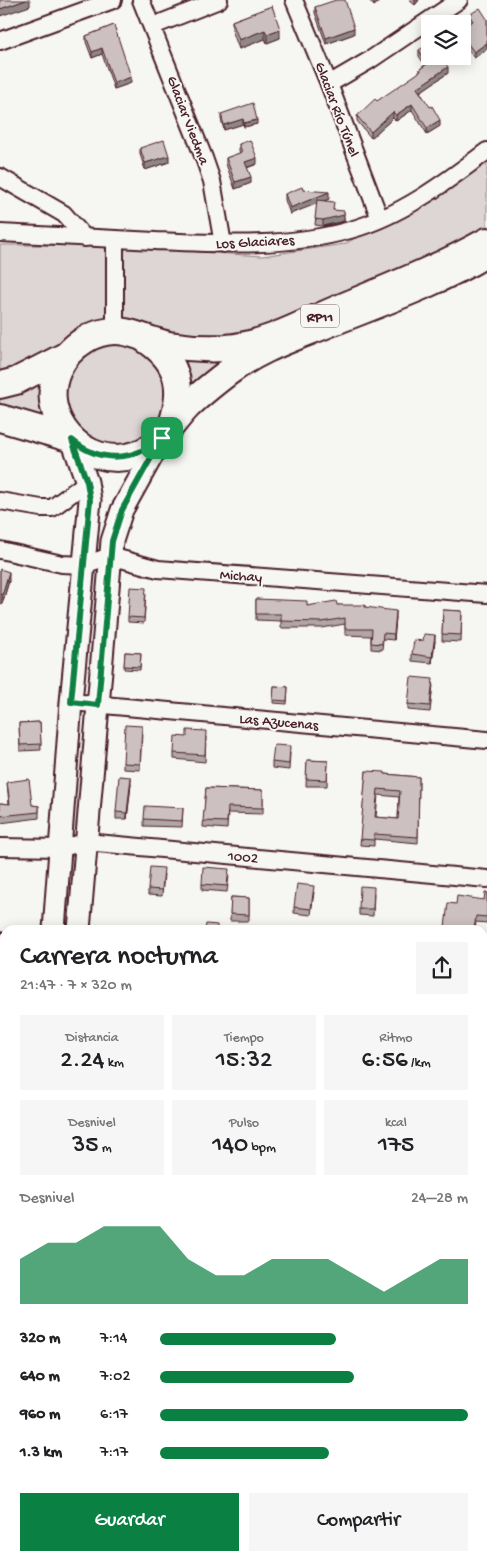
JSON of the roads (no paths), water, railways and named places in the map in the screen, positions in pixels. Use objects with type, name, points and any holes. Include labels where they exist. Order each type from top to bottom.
[{"type":"main road","name":"RP11","points":[[0,385],[16,381],[65,356],[78,344],[93,336],[115,331],[192,348],[248,345],[431,269],[487,242]]},
{"type":"main road","name":"RP11","points":[[65,356],[57,372],[53,389],[54,407],[59,423],[71,439],[83,449],[99,456],[117,458],[142,452],[167,431],[207,389],[257,352],[438,279],[487,253]]},
{"type":"main road","name":"RP11","points":[[144,338],[163,353],[176,375],[178,400],[167,431]]},
{"type":"main road","name":"RP11","points":[[0,418],[71,439]]},
{"type":"street","points":[[0,40],[113,0]]},
{"type":"street","name":"Glaciar Viedma","points":[[142,0],[212,181],[223,244]]},
{"type":"street","points":[[153,26],[220,0]]},
{"type":"street","name":"Glaciar Río Túnel","points":[[294,0],[329,84],[380,219]]},
{"type":"street","points":[[329,84],[370,60],[459,0]]},
{"type":"street","name":"Los Glaciares","points":[[0,233],[223,244],[270,243],[320,237],[352,230],[380,219],[426,194],[487,151]]},
{"type":"street","points":[[0,177],[64,214],[85,238]]},
{"type":"street","points":[[115,239],[115,331]]},
{"type":"street","points":[[79,925],[112,541],[122,510],[167,431]]},
{"type":"street","points":[[54,925],[71,702],[90,500],[87,482],[71,439]]},
{"type":"street","points":[[0,501],[52,508],[87,482]]},
{"type":"street","points":[[0,550],[62,564],[84,565],[110,556]]},
{"type":"street","name":"Michay","points":[[110,556],[158,569],[487,594]]},
{"type":"street","name":"Las Azucenas","points":[[71,702],[487,740]]},
{"type":"street","name":"1002","points":[[0,847],[61,848],[86,842],[487,879]]}]
